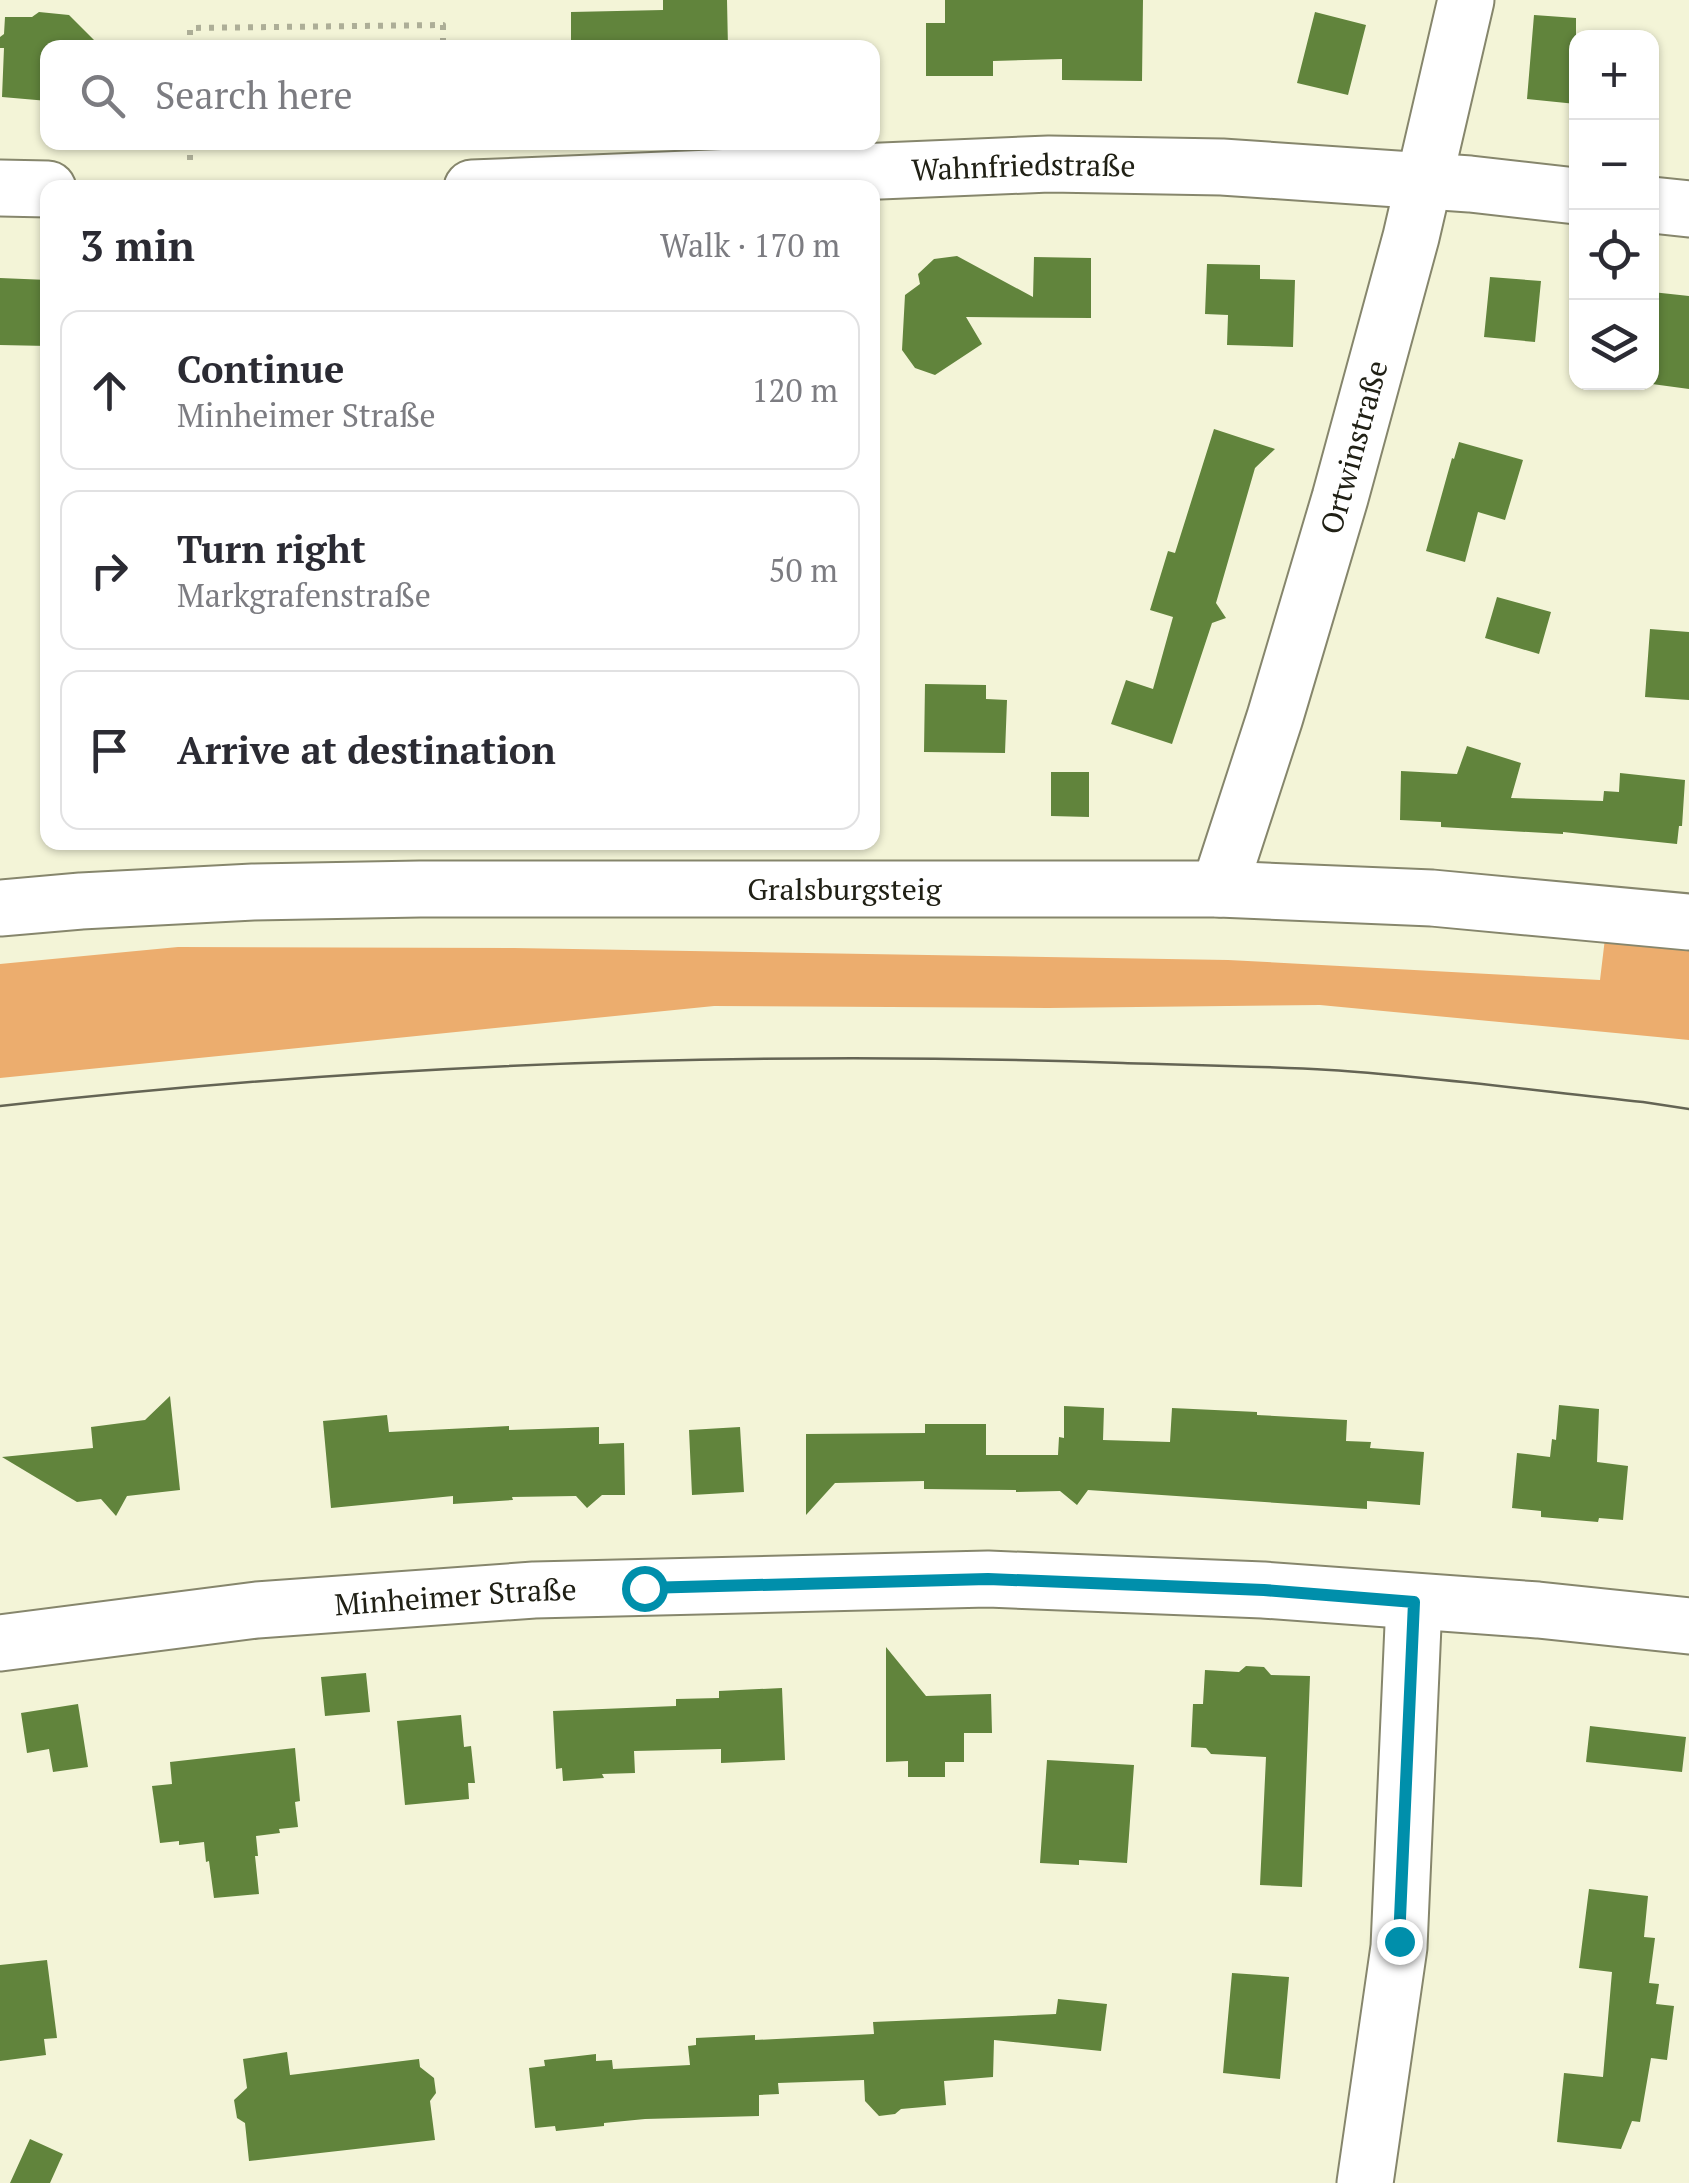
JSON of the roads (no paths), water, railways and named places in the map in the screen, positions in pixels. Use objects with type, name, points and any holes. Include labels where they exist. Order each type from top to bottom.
[{"type":"street","name":"Ortwinstraße","points":[[1219,889],[1340,498],[1424,181],[1466,0]]},
{"type":"street","name":"Wahnfriedstraße","points":[[664,180],[1049,164],[1222,167],[1569,195]]},
{"type":"street","points":[[0,188],[40,189]]},
{"type":"street","points":[[1659,205],[1689,209]]},
{"type":"street","name":"Gralsburgsteig","points":[[0,908],[173,896],[402,889],[1219,889],[1432,898],[1689,922]]},
{"type":"street","name":"Minheimer Straße","points":[[0,1643],[257,1610],[556,1590],[988,1579],[1264,1590],[1538,1610],[1689,1626]]},
{"type":"street","points":[[1365,2183],[1398,1948],[1414,1602]]},
{"type":"tram line","points":[[0,1106],[420,1071],[842,1058],[1330,1070],[1487,1084],[1689,1109]]}]
